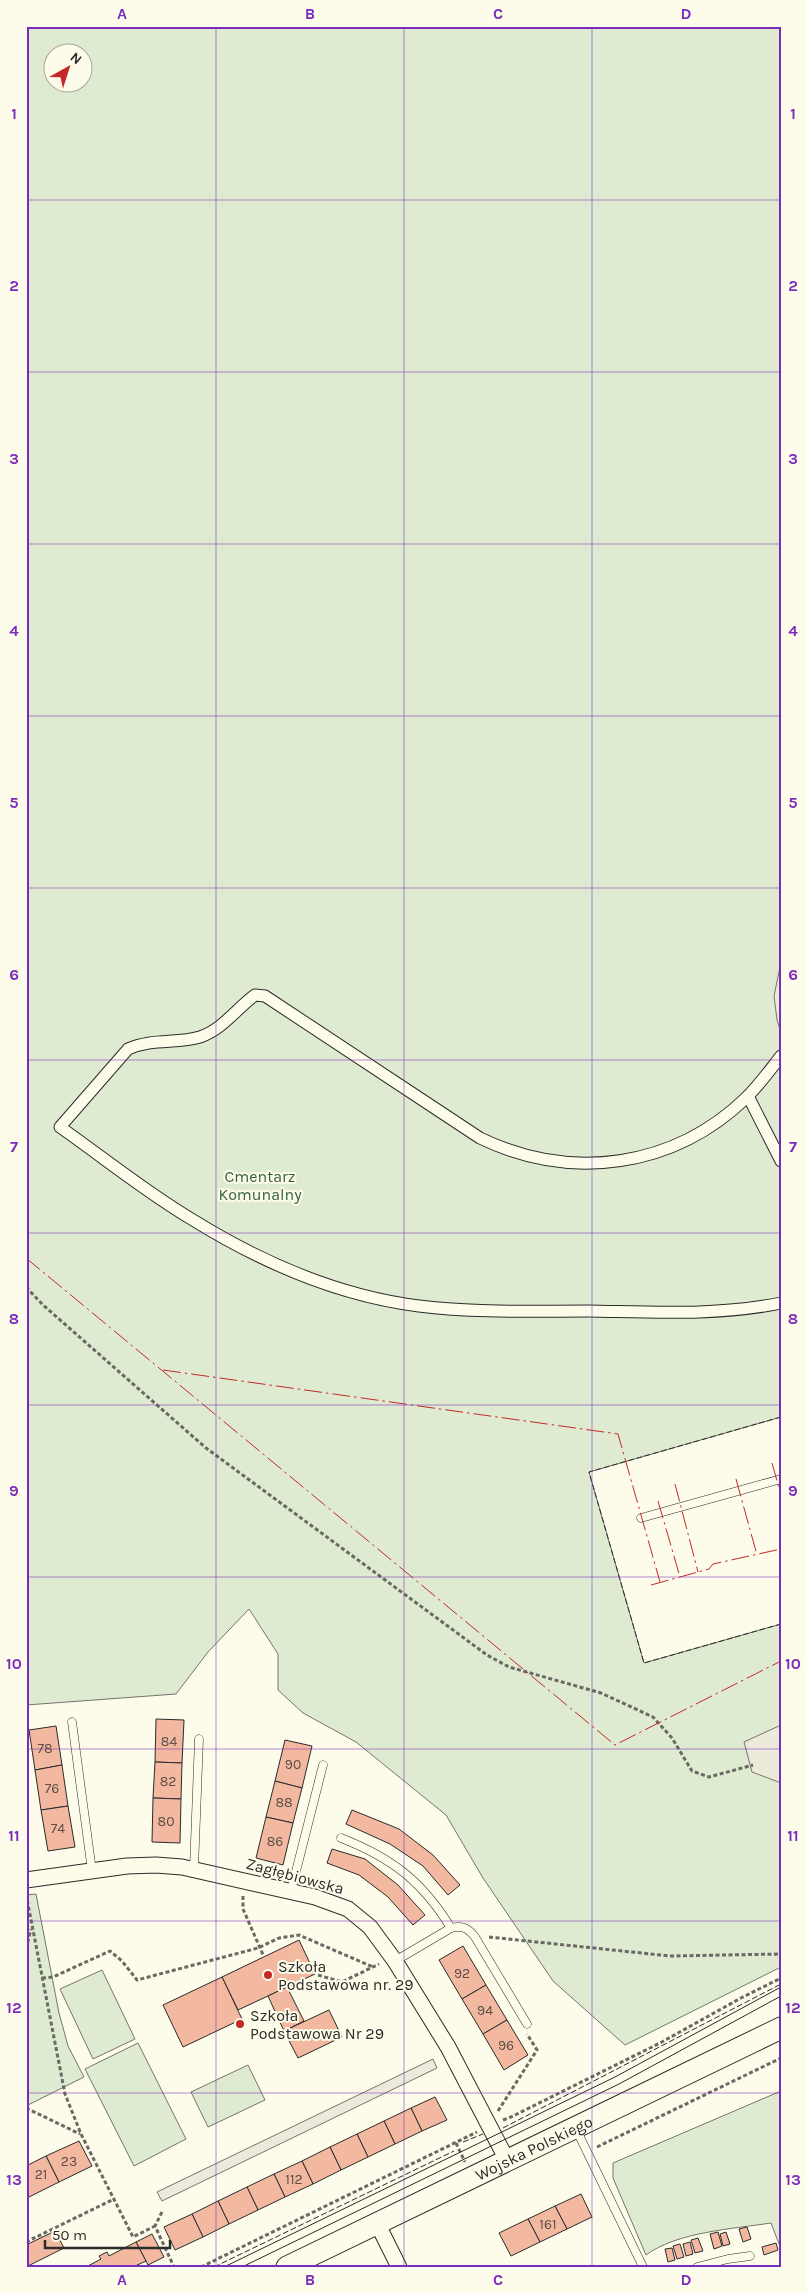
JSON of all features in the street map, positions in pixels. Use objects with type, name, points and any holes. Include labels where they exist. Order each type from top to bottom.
[{"type":"main road","name":"Wojska Polskiego","points":[[287,2267],[781,2028]]},
{"type":"street","points":[[781,1056],[748,1096],[713,1124],[689,1138],[657,1152],[627,1160],[568,1164],[534,1158],[504,1149],[480,1138],[265,996],[255,995],[225,1023],[211,1032],[198,1037],[139,1044],[128,1049],[60,1127],[191,1220],[230,1242],[331,1286],[363,1295],[417,1306],[460,1310],[717,1312],[781,1303]]},
{"type":"street","points":[[748,1096],[781,1161]]},
{"type":"street","name":"Zagłębiowska","points":[[26,1880],[156,1864],[194,1868],[315,1897],[348,1909],[370,1927],[390,1961],[448,2047],[495,2123],[507,2160]]},
{"type":"street","points":[[377,2223],[399,2267]]},
{"type":"lane","points":[[641,1518],[781,1480]]},
{"type":"lane","points":[[72,1722],[92,1871]]},
{"type":"lane","points":[[194,1868],[199,1740]]},
{"type":"lane","points":[[291,1891],[323,1765]]},
{"type":"lane","points":[[341,1838],[370,1849],[408,1875],[439,1909],[451,1928]]},
{"type":"lane","points":[[390,1961],[451,1928],[459,1926],[468,1929],[475,1936],[524,2025]]},
{"type":"lane","points":[[575,2127],[644,2267]]},
{"type":"lane","points":[[697,2267],[728,2258],[750,2256]]},
{"type":"path","points":[[26,1287],[43,1305],[206,1448],[487,1655],[509,1667],[601,1693],[653,1717],[672,1738],[692,1771],[709,1777],[753,1765]]},
{"type":"path","points":[[244,1891],[243,1909],[264,1957]]},
{"type":"path","points":[[26,1893],[61,2080],[81,2134],[133,2237],[155,2226],[162,2212]]},
{"type":"path","points":[[26,1948],[32,1926]]},
{"type":"path","points":[[42,1978],[53,1977],[110,1951],[122,1961],[137,1980],[260,1948],[279,1938],[299,1935],[373,1967]]},
{"type":"path","points":[[475,1936],[670,1956],[781,1954]]},
{"type":"path","points":[[318,1975],[342,1982],[390,1961]]},
{"type":"path","points":[[201,2267],[495,2123],[511,2118],[660,2043],[781,1978]]},
{"type":"path","points":[[495,2123],[496,2114],[537,2050],[524,2025]]},
{"type":"path","points":[[598,2147],[781,2058]]},
{"type":"path","points":[[26,2108],[81,2134]]},
{"type":"path","points":[[26,2242],[114,2199]]},
{"type":"path","points":[[155,2226],[174,2267]]},
{"type":"green space","name":"Cmentarz Komunalny","points":[[26,26],[781,26],[781,1417],[589,1472],[644,1663],[781,1624],[781,1967],[625,2045],[553,1981],[483,1878],[446,1815],[356,1742],[303,1713],[278,1690],[278,1654],[249,1609],[208,1652],[176,1694],[26,1705]]},
{"type":"green space","points":[[36,1894],[59,2013],[68,2046],[84,2077],[26,2106],[26,1895]]},
{"type":"green space","points":[[102,1970],[135,2039],[93,2059],[60,1989]]},
{"type":"green space","points":[[138,2043],[186,2139],[134,2166],[85,2069]]},
{"type":"green space","points":[[248,2065],[265,2100],[208,2127],[191,2092]]},
{"type":"green space","points":[[781,2091],[781,2249],[771,2223],[689,2236],[659,2247],[646,2255],[613,2178],[613,2163]]},
{"type":"shaded area","points":[[781,962],[781,1032],[777,1020],[774,996]]},
{"type":"shaded area","points":[[781,1725],[781,1783],[752,1772],[744,1742]]},
{"type":"shaded area","points":[[433,2059],[437,2068],[162,2201],[157,2192]]},
{"type":"building","points":[[156,1719],[184,1720],[182,1763],[155,1762]]},
{"type":"building","points":[[56,1726],[62,1765],[35,1770],[29,1730]]},
{"type":"building","points":[[285,1740],[312,1746],[302,1788],[275,1781]]},
{"type":"building","points":[[155,1762],[182,1763],[181,1799],[153,1798]]},
{"type":"building","points":[[62,1765],[68,1806],[41,1810],[35,1770]]},
{"type":"building","points":[[275,1781],[302,1788],[293,1823],[266,1817]]},
{"type":"building","points":[[153,1798],[181,1799],[180,1843],[152,1842]]},
{"type":"building","points":[[68,1806],[75,1847],[48,1851],[41,1810]]},
{"type":"building","points":[[352,1810],[399,1829],[433,1855],[460,1885],[448,1895],[423,1866],[390,1844],[346,1824]]},
{"type":"building","points":[[266,1817],[293,1823],[283,1865],[256,1858]]},
{"type":"building","points":[[332,1849],[365,1859],[398,1885],[425,1915],[413,1925],[388,1897],[359,1875],[327,1863]]},
{"type":"building","name":"Szkoła Podstawowa nr. 29","points":[[299,1940],[315,1974],[238,2010],[222,1977]]},
{"type":"building","points":[[463,1946],[486,1985],[462,1999],[439,1960]]},
{"type":"building","points":[[222,1977],[242,2019],[183,2047],[163,2005]]},
{"type":"building","points":[[486,1985],[507,2020],[483,2034],[462,1999]]},
{"type":"building","points":[[287,1987],[304,2021],[284,2031],[268,1996]]},
{"type":"building","points":[[329,2010],[342,2037],[298,2058],[284,2031]]},
{"type":"building","points":[[507,2020],[528,2055],[504,2070],[483,2034]]},
{"type":"building","points":[[435,2097],[447,2120],[422,2131],[411,2108]]},
{"type":"building","points":[[411,2108],[422,2131],[395,2144],[384,2121]]},
{"type":"building","points":[[384,2121],[395,2144],[368,2157],[357,2134]]},
{"type":"building","points":[[357,2134],[368,2157],[341,2170],[330,2147]]},
{"type":"building","points":[[79,2141],[92,2166],[59,2182],[46,2156]]},
{"type":"building","points":[[330,2147],[341,2170],[313,2184],[302,2161]]},
{"type":"building","points":[[46,2156],[59,2182],[27,2198],[26,2166]]},
{"type":"building","points":[[302,2161],[313,2184],[285,2197],[274,2174]]},
{"type":"building","points":[[274,2174],[285,2197],[258,2210],[247,2187]]},
{"type":"building","points":[[247,2187],[258,2210],[229,2224],[218,2201]]},
{"type":"building","points":[[581,2194],[592,2217],[567,2229],[555,2206]]},
{"type":"building","points":[[218,2201],[229,2224],[203,2237],[192,2214]]},
{"type":"building","points":[[555,2206],[567,2229],[540,2242],[528,2219]]},
{"type":"building","points":[[192,2214],[203,2237],[175,2250],[164,2227]]},
{"type":"building","points":[[528,2219],[540,2242],[511,2256],[499,2233]]},
{"type":"building","points":[[747,2227],[751,2239],[743,2242],[739,2229]]},
{"type":"building","points":[[55,2231],[64,2248],[26,2267],[26,2245]]},
{"type":"building","points":[[718,2232],[722,2246],[714,2249],[710,2234]]},
{"type":"building","points":[[726,2232],[730,2244],[723,2246],[720,2234]]},
{"type":"building","points":[[152,2234],[164,2257],[148,2265],[136,2242]]},
{"type":"building","points":[[698,2238],[703,2251],[695,2253],[691,2240]]},
{"type":"building","points":[[136,2242],[146,2261],[133,2267],[86,2267],[101,2259],[99,2256],[107,2252],[109,2256]]},
{"type":"building","points":[[690,2242],[693,2254],[686,2256],[683,2244]]},
{"type":"building","points":[[776,2243],[778,2250],[764,2255],[762,2247]]},
{"type":"building","points":[[680,2244],[684,2257],[677,2259],[673,2246]]},
{"type":"building","points":[[672,2248],[675,2260],[668,2262],[665,2249]]},
{"type":"tram line","points":[[224,2267],[615,2077],[781,1987]]},
{"type":"tram line","points":[[242,2267],[619,2084],[781,1996]]},
{"type":"fence","points":[[781,1417],[589,1472],[644,1663],[781,1624]]},
{"type":"fence","points":[[503,2128],[781,1984]]},
{"type":"fence","points":[[463,2142],[483,2134]]},
{"type":"fence","points":[[214,2267],[454,2151]]},
{"type":"power","points":[[26,1258],[615,1745],[781,1661]]},
{"type":"power","points":[[163,1370],[618,1434],[660,1582]]},
{"type":"power","points":[[772,1463],[781,1495]]},
{"type":"power","points":[[736,1479],[757,1555]]},
{"type":"power","points":[[675,1484],[698,1572]]},
{"type":"power","points":[[658,1501],[680,1577]]},
{"type":"power","points":[[651,1585],[709,1569],[713,1564],[781,1549]]},
{"type":"place","name":"Szkoła Podstawowa nr. 29","points":[[268,1975]]},
{"type":"place","name":"Szkoła Podstawowa Nr 29","points":[[240,2024]]}]
